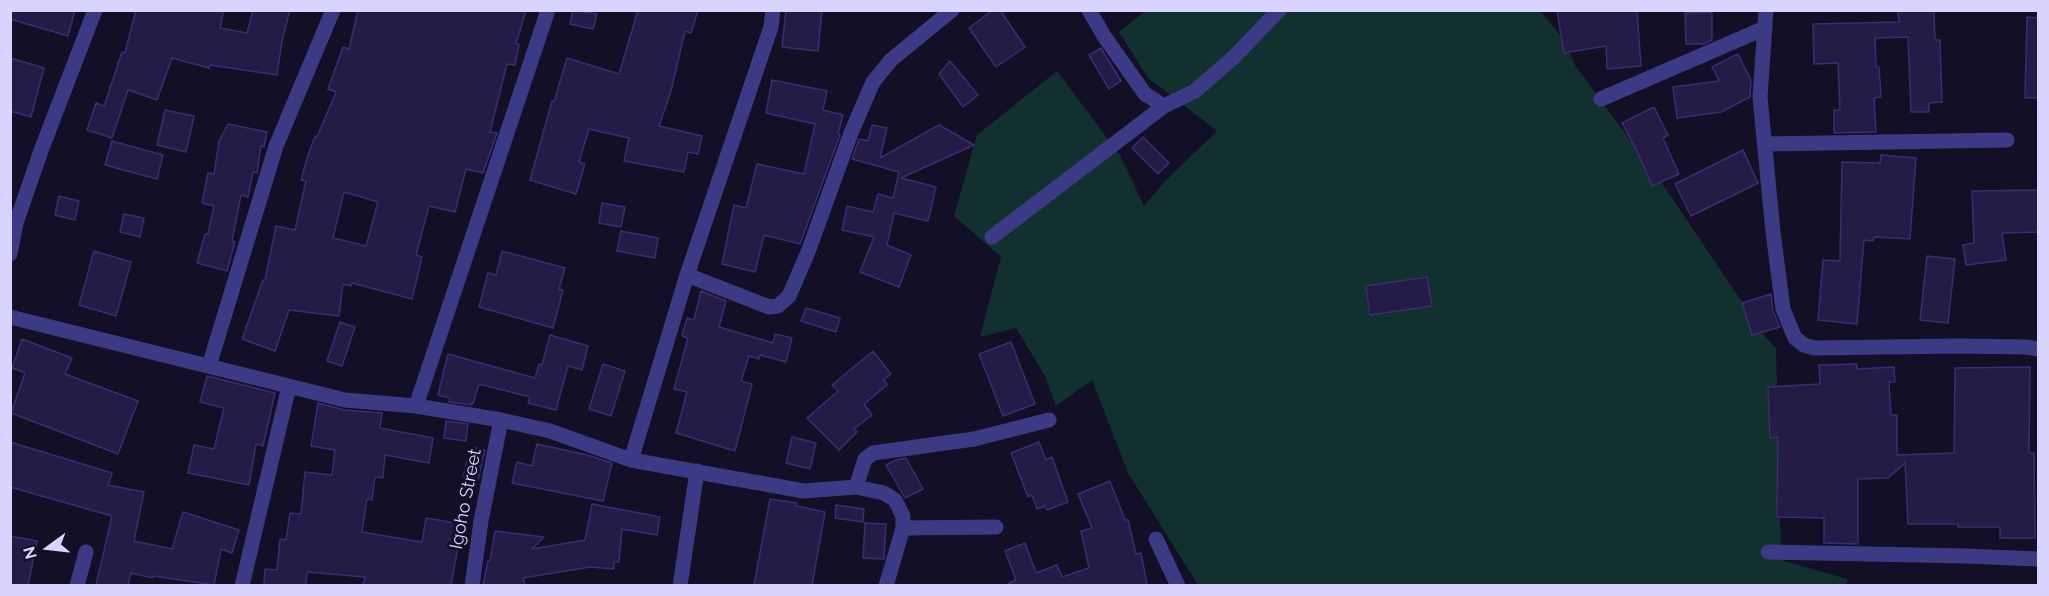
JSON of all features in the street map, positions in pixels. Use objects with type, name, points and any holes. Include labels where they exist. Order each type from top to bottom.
[{"type":"street","points":[[10,254],[16,223],[42,148],[95,10]]},
{"type":"street","points":[[209,366],[276,146],[333,10]]},
{"type":"street","points":[[416,405],[548,10]]},
{"type":"street","points":[[631,460],[687,275],[771,27],[773,10]]},
{"type":"street","points":[[687,275],[768,307],[778,306],[789,296],[808,252],[851,133],[873,82],[891,60],[952,10]]},
{"type":"street","points":[[1089,10],[1104,36],[1145,94],[1164,106]]},
{"type":"street","points":[[992,237],[1164,106],[1195,91],[1234,57],[1279,10]]},
{"type":"street","points":[[1766,10],[1761,97],[1765,144],[1783,309],[1795,338],[1804,345],[1814,348],[1958,346],[2038,349]]},
{"type":"street","points":[[1601,99],[1765,28]]},
{"type":"street","points":[[1765,144],[2007,140]]},
{"type":"street","points":[[10,317],[345,400],[416,405],[550,431],[631,460],[804,490],[856,487],[884,494],[895,500],[903,516],[903,528],[886,585]]},
{"type":"street","points":[[242,585],[289,386]]},
{"type":"street","name":"Igoho Street","points":[[472,585],[481,521],[501,420]]},
{"type":"street","points":[[856,487],[865,459],[873,453],[974,439],[1049,420]]},
{"type":"street","points":[[680,585],[697,471]]},
{"type":"street","points":[[903,528],[996,527]]},
{"type":"street","points":[[1156,539],[1178,585]]},
{"type":"street","points":[[77,585],[87,552]]},
{"type":"street","points":[[1768,552],[2038,559]]},
{"type":"green space","points":[[1145,11],[1540,11],[1561,36],[1575,65],[1666,189],[1767,339],[1776,348],[1781,560],[1847,579],[1847,585],[1198,585],[1128,473],[1092,380],[1056,406],[1045,376],[1016,328],[980,337],[1001,257],[954,216],[977,135],[1057,71],[1120,155],[1144,206],[1165,181],[1217,131],[1148,78],[1119,32]]},
{"type":"building","points":[[10,10],[75,10],[68,36],[10,19]]},
{"type":"building","points":[[136,10],[224,10],[220,28],[247,33],[253,10],[290,10],[277,75],[210,65],[209,68],[172,58],[157,100],[128,90],[112,138],[87,130],[96,103],[104,106],[122,52],[125,53]]},
{"type":"building","points":[[358,10],[526,10],[516,44],[519,44],[515,65],[507,64],[490,132],[497,133],[483,173],[466,169],[455,212],[429,206],[416,255],[422,257],[412,299],[352,283],[351,286],[343,284],[339,316],[289,310],[275,351],[242,339],[263,280],[265,280],[276,226],[295,230],[306,181],[301,180],[307,158],[336,92],[328,89],[343,47],[349,49]],"holes":[[[344,192],[378,202],[366,246],[333,238]]]},
{"type":"building","points":[[573,10],[597,14],[593,29],[570,24]]},
{"type":"building","points":[[638,10],[698,10],[691,33],[685,31],[671,91],[659,126],[702,136],[698,154],[688,152],[684,172],[624,161],[629,138],[589,129],[579,162],[585,164],[576,194],[530,180],[552,101],[554,102],[567,58],[619,74]]},
{"type":"building","points":[[786,10],[822,10],[818,51],[782,47]]},
{"type":"building","points":[[993,10],[1000,10],[1025,47],[996,67],[969,28]]},
{"type":"building","points":[[1557,10],[1637,10],[1641,66],[1607,69],[1606,46],[1564,53]]},
{"type":"building","points":[[1898,10],[1934,10],[1935,40],[1940,40],[1942,102],[1929,103],[1929,112],[1911,112],[1908,37],[1875,38],[1876,67],[1879,67],[1881,97],[1874,98],[1876,132],[1834,133],[1834,110],[1840,110],[1838,63],[1814,64],[1813,24],[1899,22]]},
{"type":"building","points":[[1712,12],[1712,40],[1704,44],[1686,44],[1685,13]]},
{"type":"building","points":[[2027,17],[2038,18],[2038,98],[2025,98]]},
{"type":"building","points":[[1101,48],[1121,81],[1109,89],[1089,55]]},
{"type":"building","points":[[1738,54],[1751,80],[1750,97],[1721,112],[1677,118],[1673,87],[1719,81],[1712,67]]},
{"type":"building","points":[[10,58],[44,68],[31,117],[10,111]]},
{"type":"building","points":[[950,61],[978,95],[963,107],[939,74]]},
{"type":"building","points":[[772,80],[827,91],[823,110],[843,115],[838,134],[840,135],[800,244],[764,235],[755,272],[722,264],[734,205],[746,208],[757,164],[804,174],[815,124],[766,113]]},
{"type":"building","points":[[1654,107],[1668,135],[1663,138],[1679,174],[1652,186],[1622,123]]},
{"type":"building","points":[[165,110],[194,116],[186,152],[157,145]]},
{"type":"building","points":[[228,124],[267,132],[264,147],[261,146],[257,173],[253,172],[248,197],[241,195],[232,241],[235,242],[227,271],[197,263],[205,234],[208,234],[214,206],[202,203],[208,173],[214,174],[219,141]]},
{"type":"building","points":[[872,125],[887,128],[880,158],[939,125],[974,145],[901,178],[936,187],[928,221],[894,213],[887,245],[911,255],[899,287],[860,272],[874,237],[842,230],[847,206],[873,212],[878,194],[893,198],[899,172],[852,159],[859,139],[868,141]]},
{"type":"building","points":[[1143,137],[1169,163],[1158,174],[1132,148]]},
{"type":"building","points":[[112,141],[163,155],[157,179],[105,165]]},
{"type":"building","points":[[1743,150],[1758,183],[1691,216],[1675,184]]},
{"type":"building","points":[[1881,155],[1916,158],[1910,239],[1874,237],[1873,241],[1864,240],[1857,324],[1818,320],[1823,260],[1840,261],[1842,162],[1880,163]]},
{"type":"building","points":[[2038,190],[2038,232],[2002,233],[2006,260],[1966,265],[1963,245],[1974,243],[1972,191]]},
{"type":"building","points":[[59,196],[79,201],[75,220],[55,215]]},
{"type":"building","points":[[602,203],[625,207],[621,227],[599,223]]},
{"type":"building","points":[[124,214],[144,218],[140,237],[120,232]]},
{"type":"building","points":[[621,231],[658,238],[655,258],[617,251]]},
{"type":"building","points":[[94,251],[131,262],[116,316],[79,305]]},
{"type":"building","points":[[502,251],[565,268],[559,289],[563,290],[553,328],[479,307],[488,273],[496,275]]},
{"type":"building","points":[[1927,256],[1955,259],[1948,323],[1920,320]]},
{"type":"building","points":[[1427,277],[1432,306],[1370,315],[1366,286]]},
{"type":"building","points":[[701,291],[726,301],[719,327],[773,343],[775,334],[792,338],[786,362],[760,355],[759,359],[749,356],[741,381],[752,384],[735,451],[676,433],[687,392],[674,389],[688,338],[682,336],[687,318],[694,320]]},
{"type":"building","points":[[1771,294],[1773,311],[1780,327],[1752,335],[1742,303]]},
{"type":"building","points":[[806,308],[840,318],[836,332],[801,321]]},
{"type":"building","points":[[340,322],[355,327],[342,366],[327,361]]},
{"type":"building","points":[[550,335],[588,346],[582,370],[568,366],[556,410],[528,403],[530,397],[479,384],[471,405],[449,402],[450,398],[438,395],[448,354],[535,378],[539,364],[542,365]]},
{"type":"building","points":[[22,339],[72,358],[65,374],[138,401],[118,454],[11,413],[25,373],[12,368]]},
{"type":"building","points":[[1011,342],[1035,404],[1003,416],[979,354]]},
{"type":"building","points":[[873,351],[891,374],[884,380],[887,385],[864,404],[872,415],[854,429],[857,432],[839,450],[807,418],[838,391],[832,385]]},
{"type":"building","points":[[603,364],[625,371],[611,416],[589,409]]},
{"type":"building","points":[[1857,364],[1857,369],[1894,367],[1895,382],[1889,382],[1891,415],[1897,415],[1897,455],[1954,453],[1955,368],[2030,367],[2029,453],[2034,453],[2035,538],[2000,538],[2000,527],[1908,524],[1905,463],[1888,478],[1858,479],[1858,544],[1824,543],[1824,518],[1777,517],[1778,437],[1770,438],[1768,387],[1820,384],[1819,365]]},
{"type":"building","points":[[207,376],[275,393],[263,446],[256,444],[249,485],[188,473],[194,445],[214,449],[224,408],[200,402]]},
{"type":"building","points":[[318,403],[344,410],[382,413],[380,428],[433,438],[429,463],[385,455],[383,478],[375,477],[372,500],[367,499],[362,532],[422,542],[426,518],[462,524],[451,585],[363,585],[365,577],[307,572],[306,585],[264,585],[265,569],[277,570],[280,539],[286,540],[290,513],[301,514],[305,472],[332,475],[335,450],[311,446]]},
{"type":"building","points":[[446,421],[468,424],[466,441],[444,438]]},
{"type":"building","points":[[792,437],[816,443],[810,469],[786,463]]},
{"type":"building","points":[[10,442],[112,473],[108,485],[144,492],[134,541],[172,549],[183,512],[239,530],[232,553],[221,549],[214,585],[153,576],[153,578],[131,573],[128,585],[96,585],[112,516],[10,487]]},
{"type":"building","points":[[1039,442],[1046,460],[1052,457],[1068,502],[1047,510],[1045,506],[1037,509],[1032,495],[1028,497],[1011,453]]},
{"type":"building","points":[[537,444],[612,463],[603,501],[512,483],[517,462],[532,466]]},
{"type":"building","points":[[471,447],[485,450],[478,480],[463,476]]},
{"type":"building","points":[[906,458],[923,489],[905,498],[886,465]]},
{"type":"building","points":[[1110,481],[1125,520],[1128,520],[1136,554],[1141,553],[1147,584],[1006,585],[1016,580],[1005,551],[1025,543],[1036,573],[1057,565],[1062,577],[1089,568],[1081,531],[1092,528],[1078,494]]},
{"type":"building","points":[[770,499],[797,503],[796,506],[825,512],[812,585],[754,585]]},
{"type":"building","points":[[592,504],[660,517],[657,535],[622,529],[619,562],[614,562],[614,569],[590,567],[523,578],[525,585],[483,585],[495,531],[544,537],[532,549],[585,540]]},
{"type":"building","points":[[836,505],[864,509],[863,522],[835,518]]},
{"type":"building","points":[[865,523],[886,524],[884,559],[863,558]]},
{"type":"building","points":[[10,536],[37,541],[28,585],[10,585]]}]
